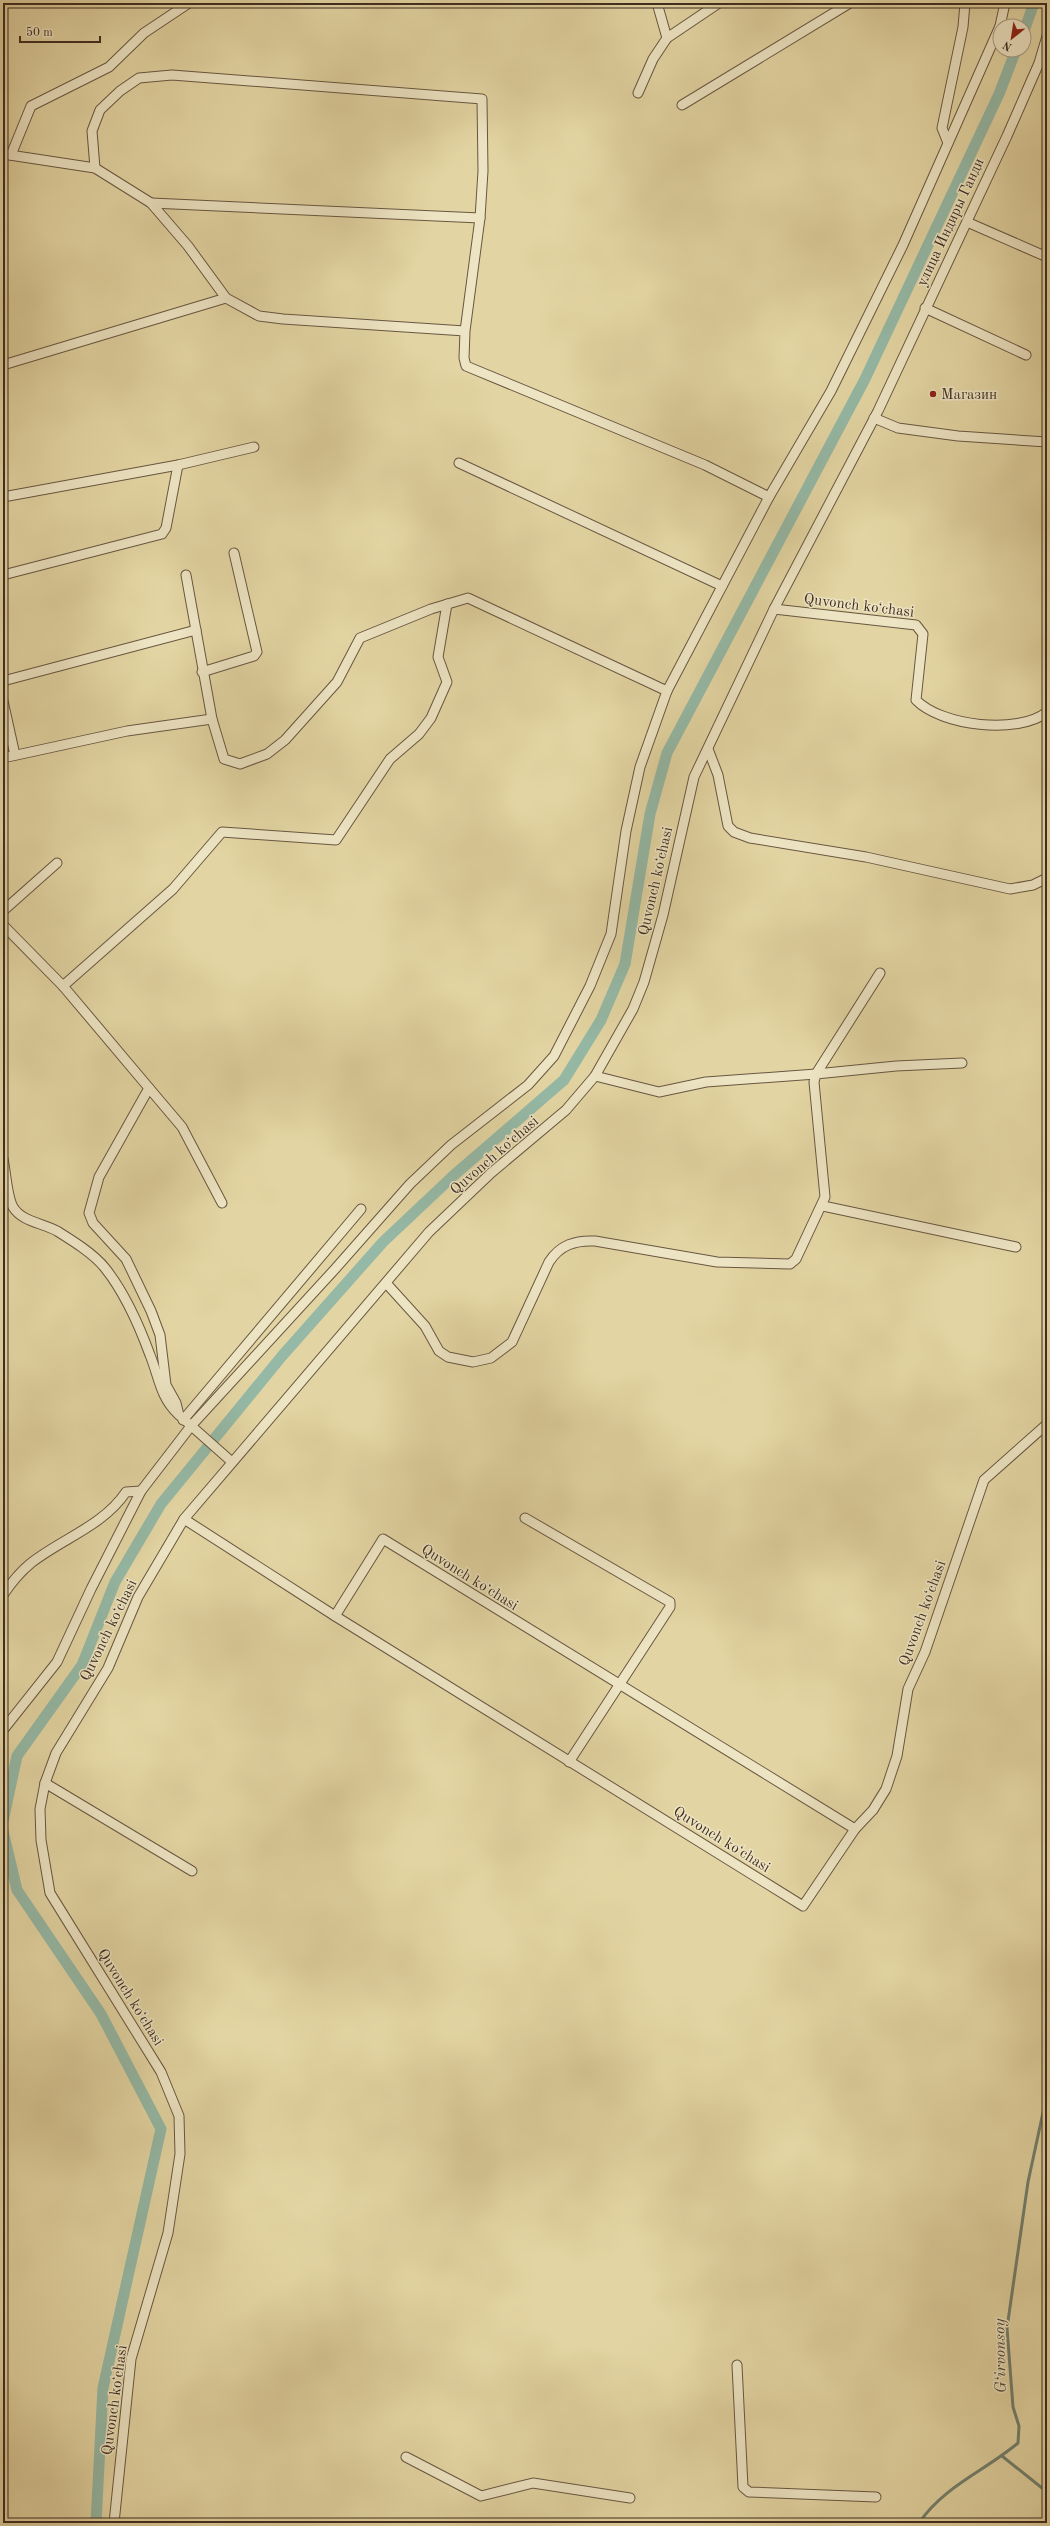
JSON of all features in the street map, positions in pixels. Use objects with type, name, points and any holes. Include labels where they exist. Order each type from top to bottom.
[{"type":"street","points":[[188,3],[144,33],[109,67],[31,106],[7,154],[95,168],[151,202],[188,246],[226,298],[259,316],[464,331]]},
{"type":"street","points":[[658,3],[667,38]]},
{"type":"street","points":[[682,105],[850,3]]},
{"type":"street","points":[[948,143],[942,128],[963,27],[965,3]]},
{"type":"street","points":[[1002,18],[1005,3]]},
{"type":"street","points":[[638,93],[653,59],[667,38],[715,4]]},
{"type":"street","name":"улица Индиры Ганди","points":[[874,418],[967,222],[1046,46],[1047,36]]},
{"type":"street","points":[[3,1730],[57,1662],[91,1589],[141,1491],[191,1426],[335,1269],[410,1184],[451,1145],[528,1085],[554,1056],[590,986],[611,934],[626,831],[638,774],[667,691],[769,497],[834,384],[904,245],[992,44]]},
{"type":"street","points":[[95,168],[92,131],[100,110],[120,91],[139,78],[172,75],[482,100],[483,171],[480,218],[464,331],[464,358],[466,366],[705,465],[769,497]]},
{"type":"street","points":[[151,202],[480,218]]},
{"type":"street","points":[[967,222],[1047,258]]},
{"type":"street","points":[[3,365],[226,298]]},
{"type":"street","points":[[925,308],[1026,355]]},
{"type":"street","points":[[874,418],[898,428],[958,436],[1047,442]]},
{"type":"street","name":"Quvonch koʻchasi","points":[[114,2523],[131,2359],[168,2233],[180,2154],[180,2116],[161,2072],[50,1893],[41,1840],[40,1810],[45,1782],[56,1753],[108,1668],[138,1597],[184,1519],[429,1232],[491,1173],[566,1110],[595,1076],[633,1009],[644,982],[663,915],[694,777],[774,609],[874,418]]},
{"type":"street","points":[[3,497],[178,465],[254,447]]},
{"type":"street","points":[[459,463],[722,586]]},
{"type":"street","points":[[3,575],[162,534],[166,528],[178,465]]},
{"type":"street","points":[[202,672],[254,656],[257,652],[234,553]]},
{"type":"street","points":[[186,575],[202,672],[212,719],[224,759],[240,764],[267,754],[285,740],[337,682],[360,638],[447,604],[468,598],[667,691]]},
{"type":"street","points":[[63,986],[173,889],[222,832],[336,840],[390,760],[420,734],[431,718],[447,682],[438,657],[447,604]]},
{"type":"street","name":"Quvonch koʻchasi","points":[[774,609],[916,625],[921,628],[923,634],[916,700],[932,711],[978,724],[1007,725],[1030,720],[1047,712]]},
{"type":"street","points":[[3,681],[196,630]]},
{"type":"street","points":[[3,701],[15,755]]},
{"type":"street","points":[[3,758],[127,731],[212,719]]},
{"type":"street","points":[[708,749],[718,775],[718,784],[728,826],[734,832],[750,838],[866,857],[1010,889],[1033,885],[1047,878]]},
{"type":"street","points":[[3,911],[57,863]]},
{"type":"street","points":[[3,925],[63,986],[182,1127],[222,1203]]},
{"type":"street","points":[[386,1283],[425,1326],[439,1351],[448,1357],[473,1362],[491,1358],[512,1342],[549,1262],[556,1251],[567,1244],[582,1240],[595,1241],[717,1262],[790,1264],[796,1259],[823,1206],[825,1184],[814,1082],[816,1074],[880,973]]},
{"type":"street","points":[[595,1076],[659,1092],[706,1082],[816,1074],[896,1066],[962,1063]]},
{"type":"street","points":[[149,1088],[99,1177],[89,1212],[93,1223],[126,1259],[151,1310],[160,1335],[166,1386],[176,1403],[181,1417]]},
{"type":"street","points":[[3,1160],[9,1198],[13,1208],[30,1220],[56,1231],[87,1252],[105,1267],[120,1289],[151,1356],[158,1384],[170,1406],[232,1462]]},
{"type":"street","points":[[823,1206],[1016,1247]]},
{"type":"street","points":[[181,1417],[361,1209]]},
{"type":"street","name":"Quvonch koʻchasi","points":[[184,1519],[335,1616],[804,1906],[855,1829],[873,1810],[886,1788],[897,1756],[908,1689],[925,1652],[984,1480],[1047,1424]]},
{"type":"street","points":[[3,1595],[16,1577],[31,1563],[100,1520],[117,1505],[126,1492],[141,1491]]},
{"type":"street","points":[[525,1518],[670,1602],[670,1607],[569,1762]]},
{"type":"street","name":"Quvonch koʻchasi","points":[[335,1616],[382,1539],[855,1829]]},
{"type":"street","points":[[45,1782],[192,1871]]},
{"type":"street","points":[[737,2364],[743,2487],[749,2492],[876,2497]]},
{"type":"street","points":[[406,2457],[481,2496],[533,2483],[630,2498]]},
{"type":"waterway","points":[[1029,18],[1034,3]]},
{"type":"waterway","points":[[3,1821],[17,1756],[82,1665],[115,1582],[161,1504],[282,1356],[383,1242],[453,1176],[564,1080],[601,1020],[625,964],[650,814],[667,753],[865,379],[999,94],[1013,58]]},
{"type":"waterway","points":[[3,1831],[17,1890],[101,2014],[161,2129],[103,2388],[96,2523]]},
{"type":"waterway","name":"G‘irvonsoy","points":[[919,2523],[940,2499],[1018,2443],[1019,2426],[1013,2407],[1007,2328],[1028,2182],[1047,2094]]},
{"type":"waterway","points":[[1002,2456],[1047,2492]]},
{"type":"place","name":"Магазин","points":[[933,394]]}]
